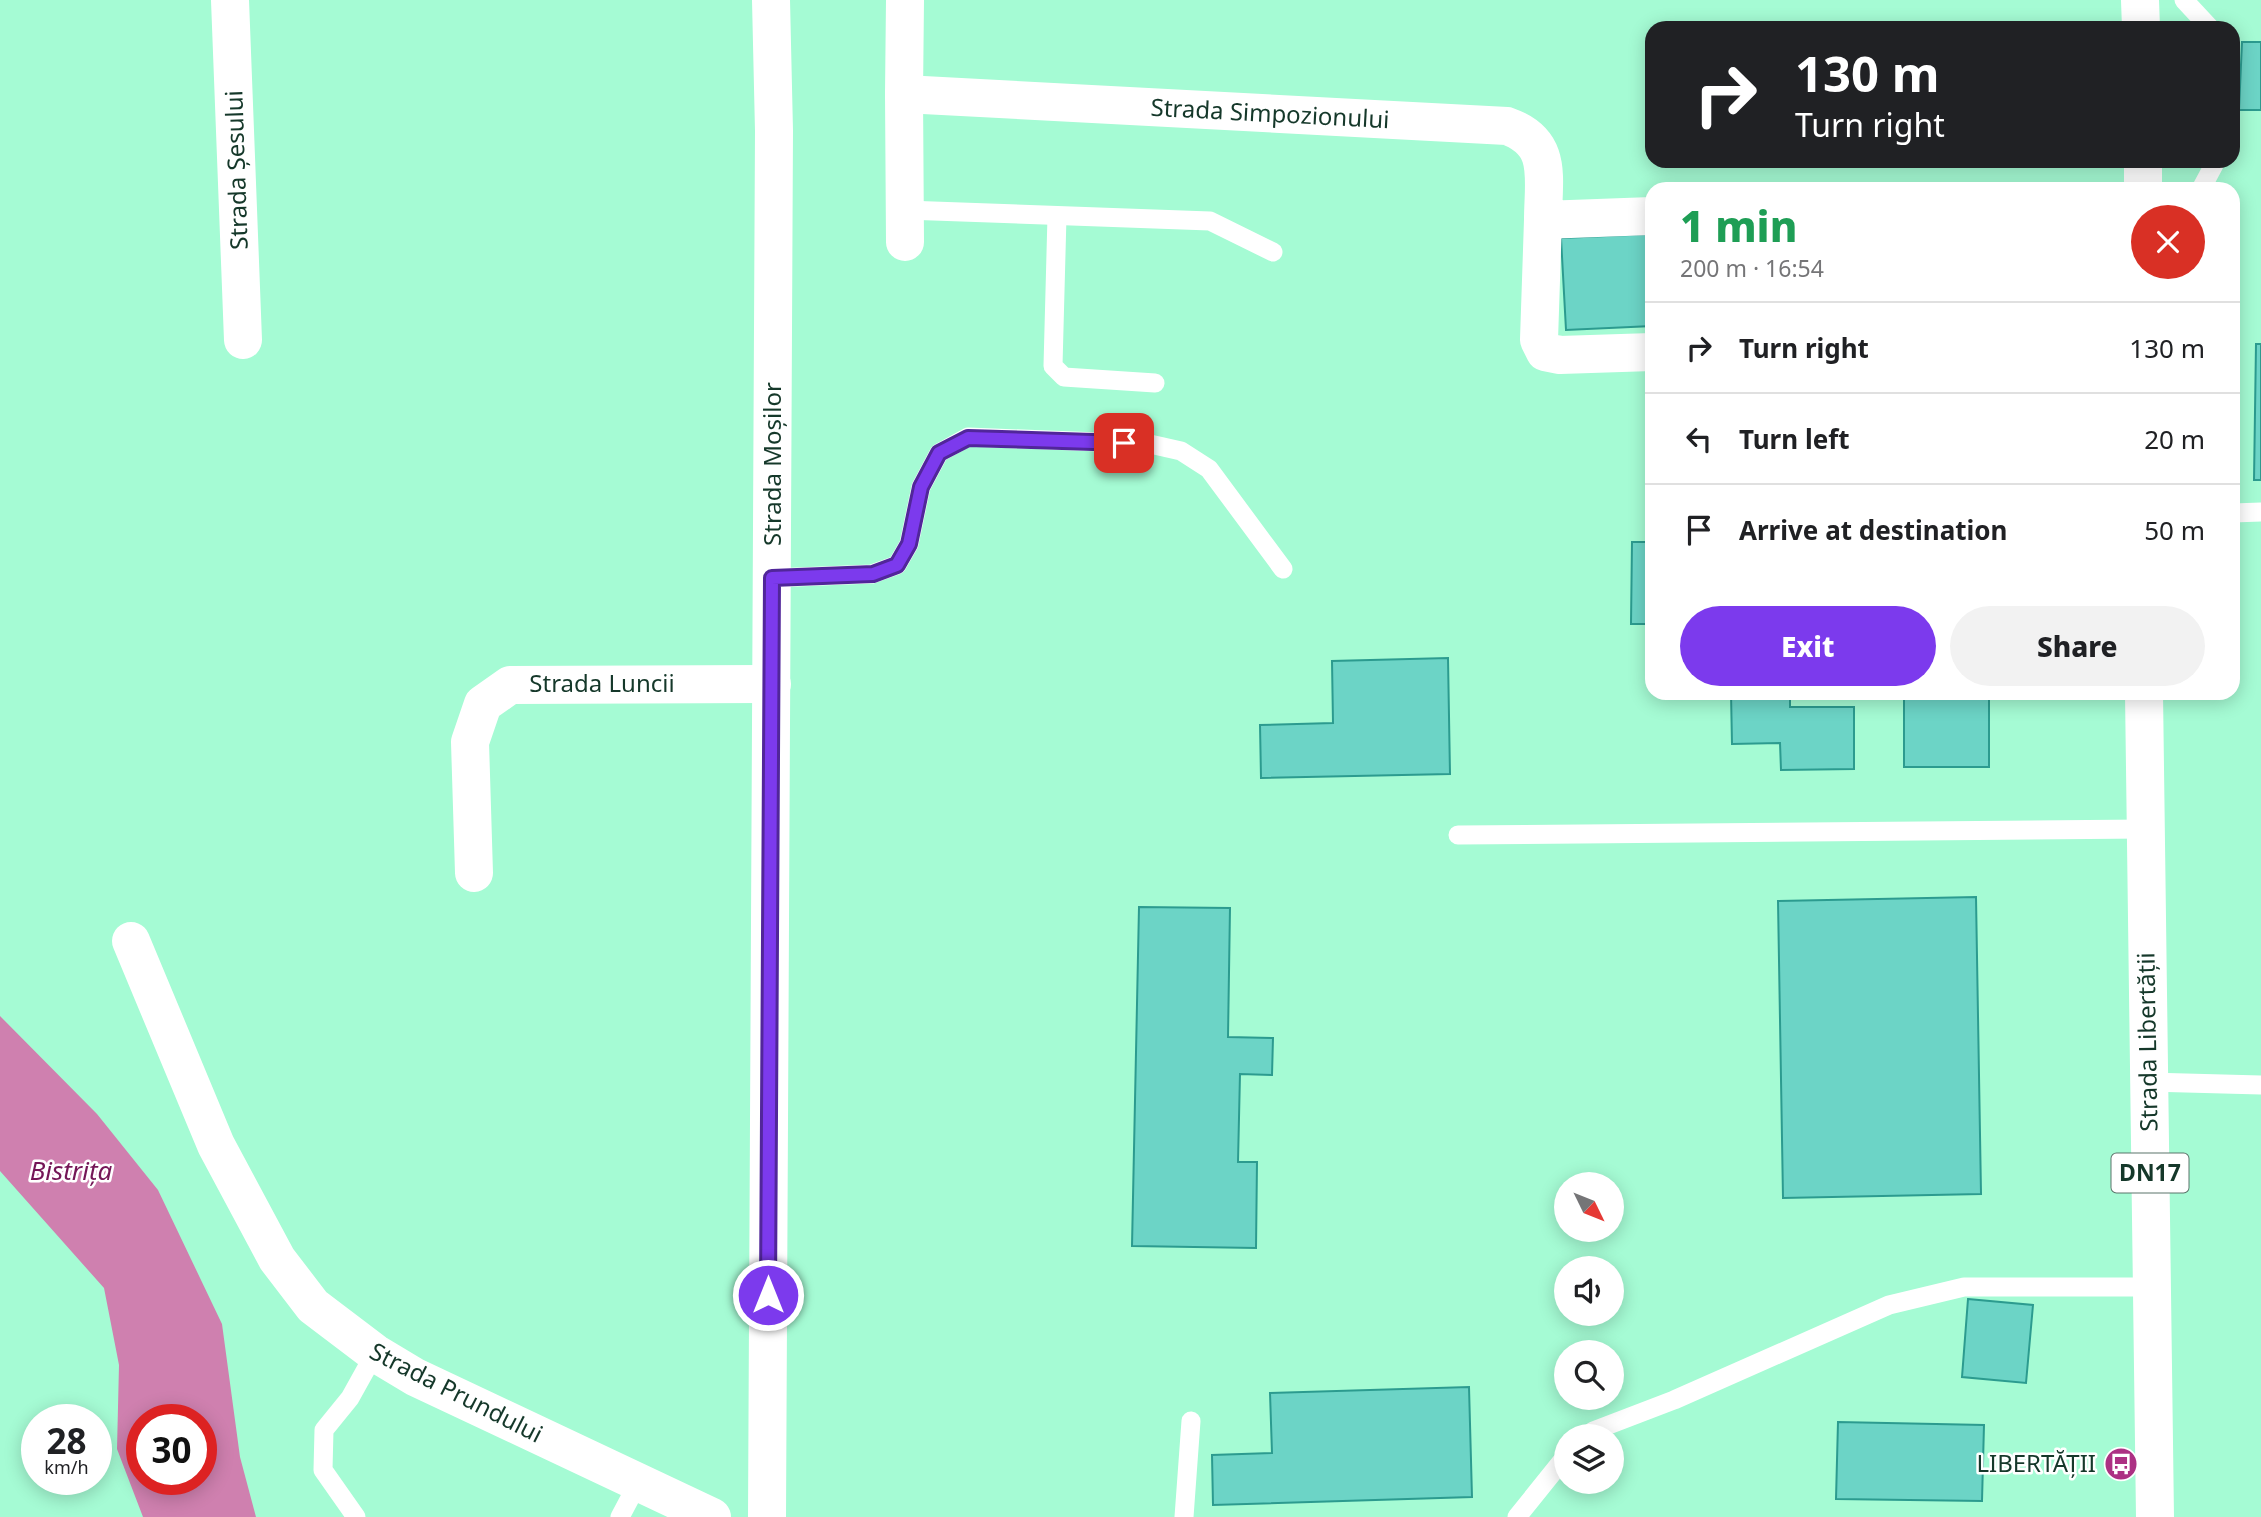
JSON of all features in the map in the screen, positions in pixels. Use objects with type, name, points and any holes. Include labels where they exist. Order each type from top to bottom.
[{"type":"street","name":"Strada Șesului","points":[[230,0],[243,340]]},
{"type":"street","name":"Strada Moșilor","points":[[767,1517],[774,131],[771,0]]},
{"type":"street","points":[[905,0],[905,226]]},
{"type":"street","points":[[2140,0],[2141,21]]},
{"type":"street","name":"Strada Simpozionului","points":[[904,94],[1507,127],[1523,132],[1536,143],[1543,159],[1539,340],[1545,352],[1560,355],[1645,352]]},
{"type":"street","points":[[1543,220],[1645,216]]},
{"type":"street","name":"Strada Luncii","points":[[474,873],[470,742],[483,704],[510,685],[772,684]]},
{"type":"street","name":"Strada Libertății","points":[[2144,700],[2155,1517]]},
{"type":"street","name":"Strada Prundului","points":[[131,941],[216,1145],[277,1259],[313,1306],[375,1353],[415,1377],[712,1517]]},
{"type":"lane","points":[[2184,0],[2204,21]]},
{"type":"lane","points":[[905,226],[1057,216],[1210,221],[1273,252]]},
{"type":"lane","points":[[1057,216],[1054,366],[1057,372],[1064,377],[1155,383]]},
{"type":"lane","points":[[772,578],[873,574],[897,565],[909,544],[921,487],[939,453],[968,438],[1150,443],[1181,450],[1209,469],[1283,569]]},
{"type":"lane","points":[[2240,513],[2261,512]]},
{"type":"lane","points":[[1458,835],[2144,829]]},
{"type":"lane","points":[[2148,1083],[2261,1085]]},
{"type":"lane","points":[[1611,1424],[1674,1400],[1889,1305],[1964,1287],[2151,1287]]},
{"type":"lane","points":[[356,1517],[323,1470],[324,1430],[350,1398],[375,1353]]},
{"type":"lane","points":[[1184,1517],[1191,1421]]},
{"type":"lane","points":[[1517,1517],[1554,1471]]},
{"type":"lane","points":[[620,1517],[638,1483]]},
{"type":"water","name":"Bistrița","points":[[0,1016],[97,1114],[158,1190],[222,1324],[240,1457],[256,1517],[143,1517],[135,1495],[217,1495],[217,1404],[126,1404],[126,1473],[117,1449],[119,1365],[104,1288],[0,1171]]},
{"type":"building","points":[[2242,42],[2261,42],[2261,110],[2240,110]]},
{"type":"building","points":[[1645,234],[1645,326],[1566,330],[1561,238]]},
{"type":"building","points":[[2256,344],[2261,344],[2261,480],[2254,480]]},
{"type":"building","points":[[1632,542],[1645,542],[1645,624],[1631,624]]},
{"type":"building","points":[[1448,658],[1450,774],[1261,778],[1260,725],[1333,723],[1332,661]]},
{"type":"building","points":[[1731,700],[1790,700],[1790,707],[1854,707],[1854,769],[1781,770],[1780,743],[1732,744]]},
{"type":"building","points":[[1904,700],[1989,700],[1989,767],[1904,767]]},
{"type":"building","points":[[1976,897],[1981,1194],[1783,1198],[1778,901]]},
{"type":"building","points":[[1139,907],[1230,908],[1228,1037],[1273,1038],[1272,1075],[1240,1074],[1238,1162],[1257,1162],[1256,1248],[1132,1246]]},
{"type":"building","points":[[1968,1299],[2033,1305],[2026,1383],[1962,1377]]},
{"type":"building","points":[[1469,1387],[1472,1497],[1213,1505],[1212,1455],[1272,1453],[1270,1393]]},
{"type":"building","points":[[1838,1422],[1984,1425],[1982,1501],[1836,1499]]},
{"type":"place","name":"LIBERTĂȚII","points":[[2121,1464]]},
{"type":"route","points":[[768,1295],[772,578],[873,574],[897,565],[909,544],[921,487],[939,453],[968,438],[1124,443]]}]
